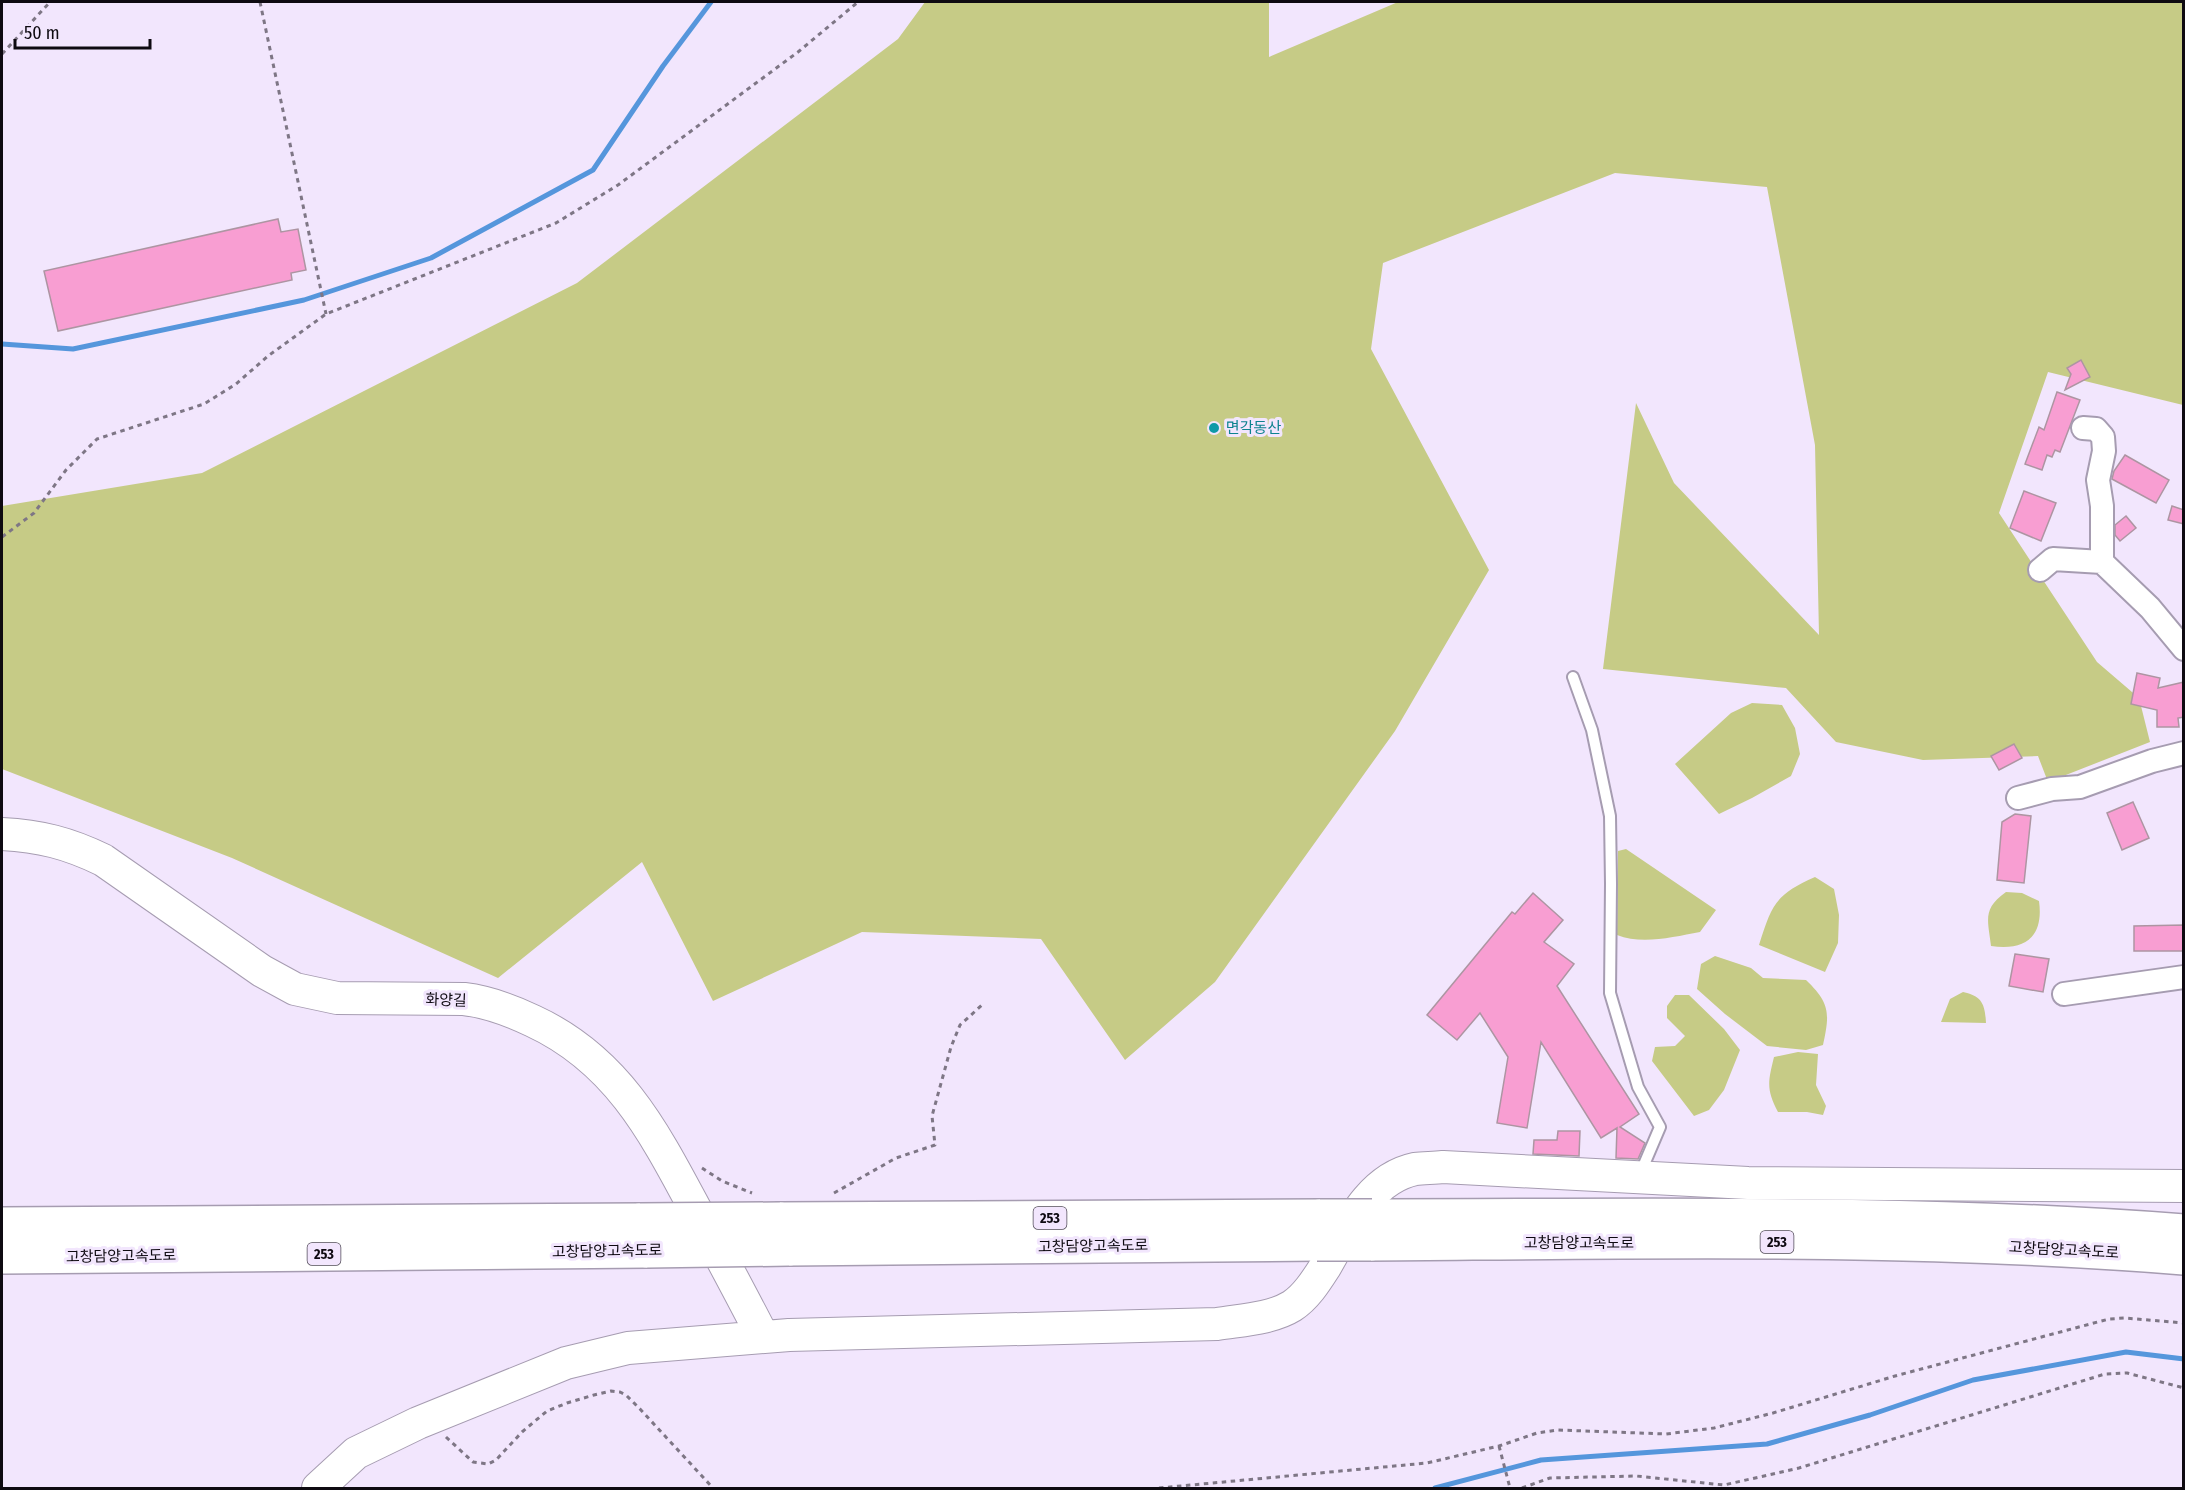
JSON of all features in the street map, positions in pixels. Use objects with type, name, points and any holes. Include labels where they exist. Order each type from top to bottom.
[{"type":"highway","name":"고창담양고속도로","points":[[1372,1230],[1808,1216],[2098,1225],[2184,1231]]},
{"type":"highway","name":"고창담양고속도로","points":[[2,1257],[644,1235],[777,1221],[1372,1230],[1954,1244],[2184,1258]]},
{"type":"highway","name":"고창담양고속도로","points":[[2,1224],[644,1235]]},
{"type":"street","points":[[2083,428],[2096,429],[2103,437],[2104,452],[2098,480],[2102,506],[2102,562]]},
{"type":"street","points":[[2040,570],[2053,559],[2102,562],[2150,608],[2184,650]]},
{"type":"street","points":[[2018,798],[2052,789],[2080,787],[2152,761],[2184,753]]},
{"type":"street","name":"화양길","points":[[2,834],[52,840],[78,847],[103,860],[262,971],[295,989],[337,998],[453,999],[484,1002],[540,1024],[577,1047],[612,1077],[636,1107],[663,1148],[764,1337]]},
{"type":"street","points":[[2064,994],[2184,977]]},
{"type":"street","points":[[318,1488],[356,1453],[432,1417],[567,1363],[628,1348],[764,1337],[1217,1324],[1270,1316],[1292,1306],[1304,1296],[1317,1280],[1364,1202],[1377,1190],[1400,1175],[1415,1170],[1443,1167],[1748,1183],[2184,1186]]},
{"type":"lane","points":[[1574,677],[1592,730],[1610,816],[1610,993],[1638,1087],[1660,1127],[1639,1177]]},
{"type":"path","points":[[2,54],[50,2]]},
{"type":"path","points":[[260,2],[326,314]]},
{"type":"path","points":[[2,537],[34,513],[66,470],[97,439],[204,405],[236,384],[268,356],[326,314],[556,223],[618,185],[798,52],[858,2]]},
{"type":"path","points":[[826,1196],[896,1158],[935,1144],[932,1116],[951,1047],[960,1025],[982,1005]]},
{"type":"path","points":[[697,1165],[777,1221]]},
{"type":"path","points":[[1159,1488],[1427,1463],[1499,1446],[1537,1433],[1558,1430],[1666,1434],[1714,1428],[2109,1319],[2149,1319],[2184,1323]]},
{"type":"path","points":[[1522,1488],[1550,1478],[1626,1476],[1724,1485],[1799,1468],[2105,1374],[2127,1373],[2184,1388]]},
{"type":"path","points":[[432,1417],[443,1433],[466,1456],[479,1464],[488,1464],[496,1460],[522,1432],[547,1411],[567,1402],[611,1391],[620,1392],[640,1409],[713,1488]]},
{"type":"path","points":[[1499,1446],[1510,1488]]},
{"type":"green space","points":[[925,2],[1269,2],[1269,57],[1398,2],[2183,2],[2183,405],[2048,372],[1999,513],[2097,662],[2139,698],[2150,742],[2048,782],[2038,756],[1923,760],[1836,742],[1786,688],[1603,669],[1636,403],[1674,483],[1819,635],[1815,445],[1767,187],[1615,173],[1383,263],[1371,349],[1489,570],[1395,731],[1215,982],[1125,1060],[1041,939],[862,932],[713,1001],[642,862],[498,978],[232,858],[2,769],[2,506],[202,473],[577,283],[898,39]]},
{"type":"green space","points":[[1752,703],[1782,705],[1795,728],[1800,754],[1791,776],[1719,814],[1675,764],[1731,713]]},
{"type":"green space","points":[[1626,849],[1716,910],[1700,932],[1647,940],[1617,935],[1618,851]]},
{"type":"green space","points":[[1815,877],[1834,889],[1839,915],[1838,943],[1825,972],[1759,945],[1777,902],[1791,889]]},
{"type":"green space","points":[[2006,892],[2022,893],[2039,901],[2038,924],[2030,939],[2022,943],[2014,946],[1991,946],[1988,916],[1993,904]]},
{"type":"green space","points":[[1715,956],[1751,968],[1763,978],[1806,980],[1820,995],[1826,1009],[1827,1025],[1823,1045],[1806,1050],[1767,1046],[1725,1014],[1697,989],[1701,964]]},
{"type":"green space","points":[[1963,992],[1974,996],[1981,1002],[1985,1011],[1986,1023],[1941,1022],[1950,999]]},
{"type":"green space","points":[[1675,995],[1689,995],[1724,1029],[1740,1050],[1724,1090],[1709,1110],[1694,1116],[1652,1061],[1655,1047],[1675,1046],[1685,1036],[1667,1018],[1667,1006]]},
{"type":"green space","points":[[1798,1052],[1818,1054],[1816,1085],[1826,1106],[1823,1115],[1807,1112],[1778,1112],[1771,1097],[1769,1085],[1774,1057]]},
{"type":"building","points":[[278,219],[281,232],[298,229],[306,270],[291,273],[292,280],[58,331],[44,271]]},
{"type":"building","points":[[2081,360],[2090,377],[2065,390],[2071,374],[2067,368]]},
{"type":"building","points":[[2057,392],[2080,400],[2060,452],[2055,450],[2052,457],[2047,455],[2042,470],[2025,464],[2039,427],[2044,430]]},
{"type":"building","points":[[2125,455],[2169,480],[2156,503],[2112,479],[2114,471]]},
{"type":"building","points":[[2024,491],[2056,503],[2041,541],[2010,528]]},
{"type":"building","points":[[2172,506],[2184,510],[2184,524],[2168,520]]},
{"type":"building","points":[[2126,516],[2136,528],[2120,541],[2115,535],[2115,525]]},
{"type":"building","points":[[2137,673],[2160,678],[2158,688],[2184,682],[2184,717],[2178,718],[2179,727],[2157,727],[2157,710],[2131,704]]},
{"type":"building","points":[[2014,744],[2022,758],[1999,770],[1991,756]]},
{"type":"building","points":[[2133,802],[2149,838],[2122,850],[2107,813]]},
{"type":"building","points":[[2015,814],[2031,816],[2024,883],[1997,880],[2002,822]]},
{"type":"building","points":[[1533,893],[1563,920],[1544,942],[1574,964],[1557,986],[1639,1114],[1620,1127],[1645,1143],[1638,1159],[1616,1158],[1617,1128],[1601,1138],[1541,1042],[1527,1128],[1497,1123],[1508,1057],[1480,1013],[1457,1040],[1427,1015],[1512,912],[1515,914]]},
{"type":"building","points":[[2184,925],[2184,951],[2134,951],[2134,926]]},
{"type":"building","points":[[2015,954],[2049,959],[2043,992],[2009,986]]},
{"type":"building","points":[[1558,1131],[1580,1131],[1579,1156],[1533,1154],[1534,1140],[1557,1140]]},
{"type":"waterway","points":[[2,344],[73,349],[304,300],[431,258],[593,170],[663,66],[711,2]]},
{"type":"waterway","points":[[1435,1488],[1541,1460],[1767,1444],[1870,1415],[1973,1380],[2126,1352],[2184,1359]]},
{"type":"place","name":"면각동산","points":[[1214,428]]}]
